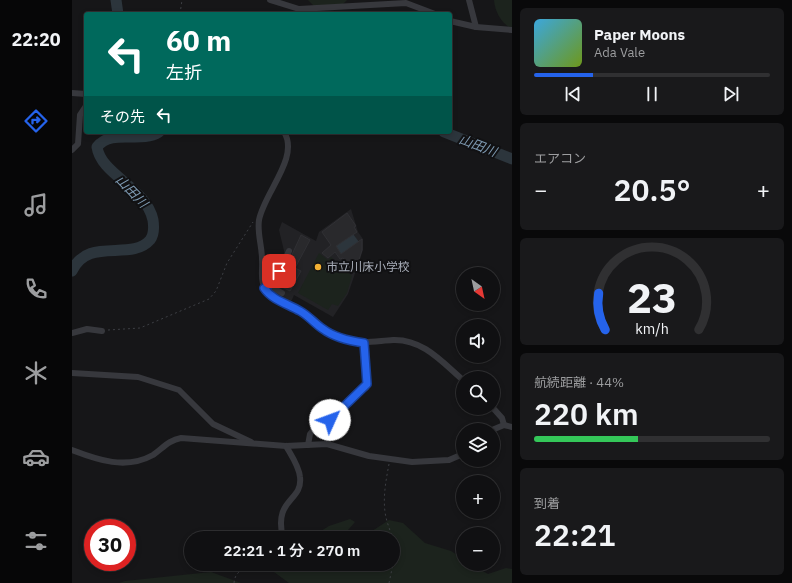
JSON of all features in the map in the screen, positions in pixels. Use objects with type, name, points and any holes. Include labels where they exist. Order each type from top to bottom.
[{"type":"street","points":[[270,0],[299,9],[406,3],[430,12]]},
{"type":"street","points":[[469,0],[476,27]]},
{"type":"street","points":[[452,21],[476,27],[512,30]]},
{"type":"street","points":[[72,93],[84,94]]},
{"type":"street","points":[[72,150],[78,144],[80,115],[84,109]]},
{"type":"street","points":[[285,134],[289,144],[288,154],[264,205],[259,220],[263,260],[260,273],[271,296],[301,312],[323,329],[342,338],[364,343],[394,340],[415,343],[431,352],[456,374]]},
{"type":"street","points":[[266,286],[274,281],[289,251]]},
{"type":"street","points":[[266,286],[282,293]]},
{"type":"street","points":[[72,333],[87,328],[102,331]]},
{"type":"street","points":[[308,445],[310,434],[314,429],[335,416],[353,396],[366,388],[368,380],[364,343]]},
{"type":"street","points":[[72,373],[138,377],[179,390],[213,424],[247,440],[252,444]]},
{"type":"street","points":[[499,415],[504,425]]},
{"type":"street","points":[[500,427],[504,425],[512,427]]},
{"type":"street","points":[[72,450],[104,462],[128,462],[149,456],[168,442],[181,438],[219,439],[252,444],[286,446],[336,446],[389,460],[438,461],[449,460],[456,457]]},
{"type":"street","points":[[281,531],[280,527],[281,515],[286,503],[296,493],[300,482],[299,470],[286,446]]},
{"type":"path","points":[[180,12],[182,0]]},
{"type":"path","points":[[102,331],[140,328],[209,299],[216,291],[227,263],[245,237],[252,223],[259,220]]},
{"type":"path","points":[[389,460],[385,485],[385,505],[391,531]]},
{"type":"path","points":[[234,583],[235,575],[238,571]]},
{"type":"path","points":[[389,583],[392,571]]},
{"type":"shaded area","points":[[308,0],[347,0],[338,9],[314,6]]},
{"type":"shaded area","points":[[494,0],[512,0],[512,29],[508,27],[499,17]]},
{"type":"shaded area","name":"市立川床小学校","points":[[351,209],[358,232],[363,239],[363,250],[348,294],[333,317],[294,295],[290,304],[271,293],[267,288],[275,279],[285,255],[279,230],[282,222],[316,241],[319,232]]},
{"type":"shaded area","points":[[353,234],[359,242],[341,254],[336,246]]},
{"type":"shaded area","points":[[319,253],[328,260],[331,257],[352,276],[347,293],[338,306],[332,304],[328,310],[298,293]]},
{"type":"shaded area","points":[[350,519],[355,522],[349,531],[321,531],[329,526]]},
{"type":"shaded area","points":[[389,520],[403,523],[425,543],[451,551],[456,554],[456,571],[483,571],[488,574],[506,568],[512,569],[512,583],[289,583],[274,572],[400,571],[400,531],[372,531]]},
{"type":"shaded area","points":[[211,572],[241,583],[119,583],[125,581]]},
{"type":"building","points":[[347,213],[356,226],[354,227],[357,232],[336,246],[341,254],[362,239],[362,250],[358,263],[351,269],[343,258],[340,259],[335,252],[328,258],[322,253],[331,245],[322,232]]},
{"type":"building","points":[[301,235],[310,240],[295,268],[301,271],[290,291],[278,285]]},
{"type":"waterway","points":[[116,0],[118,12]]},
{"type":"waterway","name":"山田川","points":[[72,271],[79,261],[88,254],[132,249],[142,246],[150,240],[153,231],[153,220],[149,209],[142,199],[106,166],[100,157],[97,147],[103,141],[110,138],[143,137],[154,134]]},
{"type":"waterway","name":"山田川","points":[[449,134],[512,159]]},
{"type":"place","name":"市立川床小学校","points":[[318,267]]},
{"type":"route","points":[[279,271],[274,281],[264,288],[271,296],[301,312],[323,329],[352,342],[364,343],[368,380],[366,388],[353,396],[330,420]]}]
